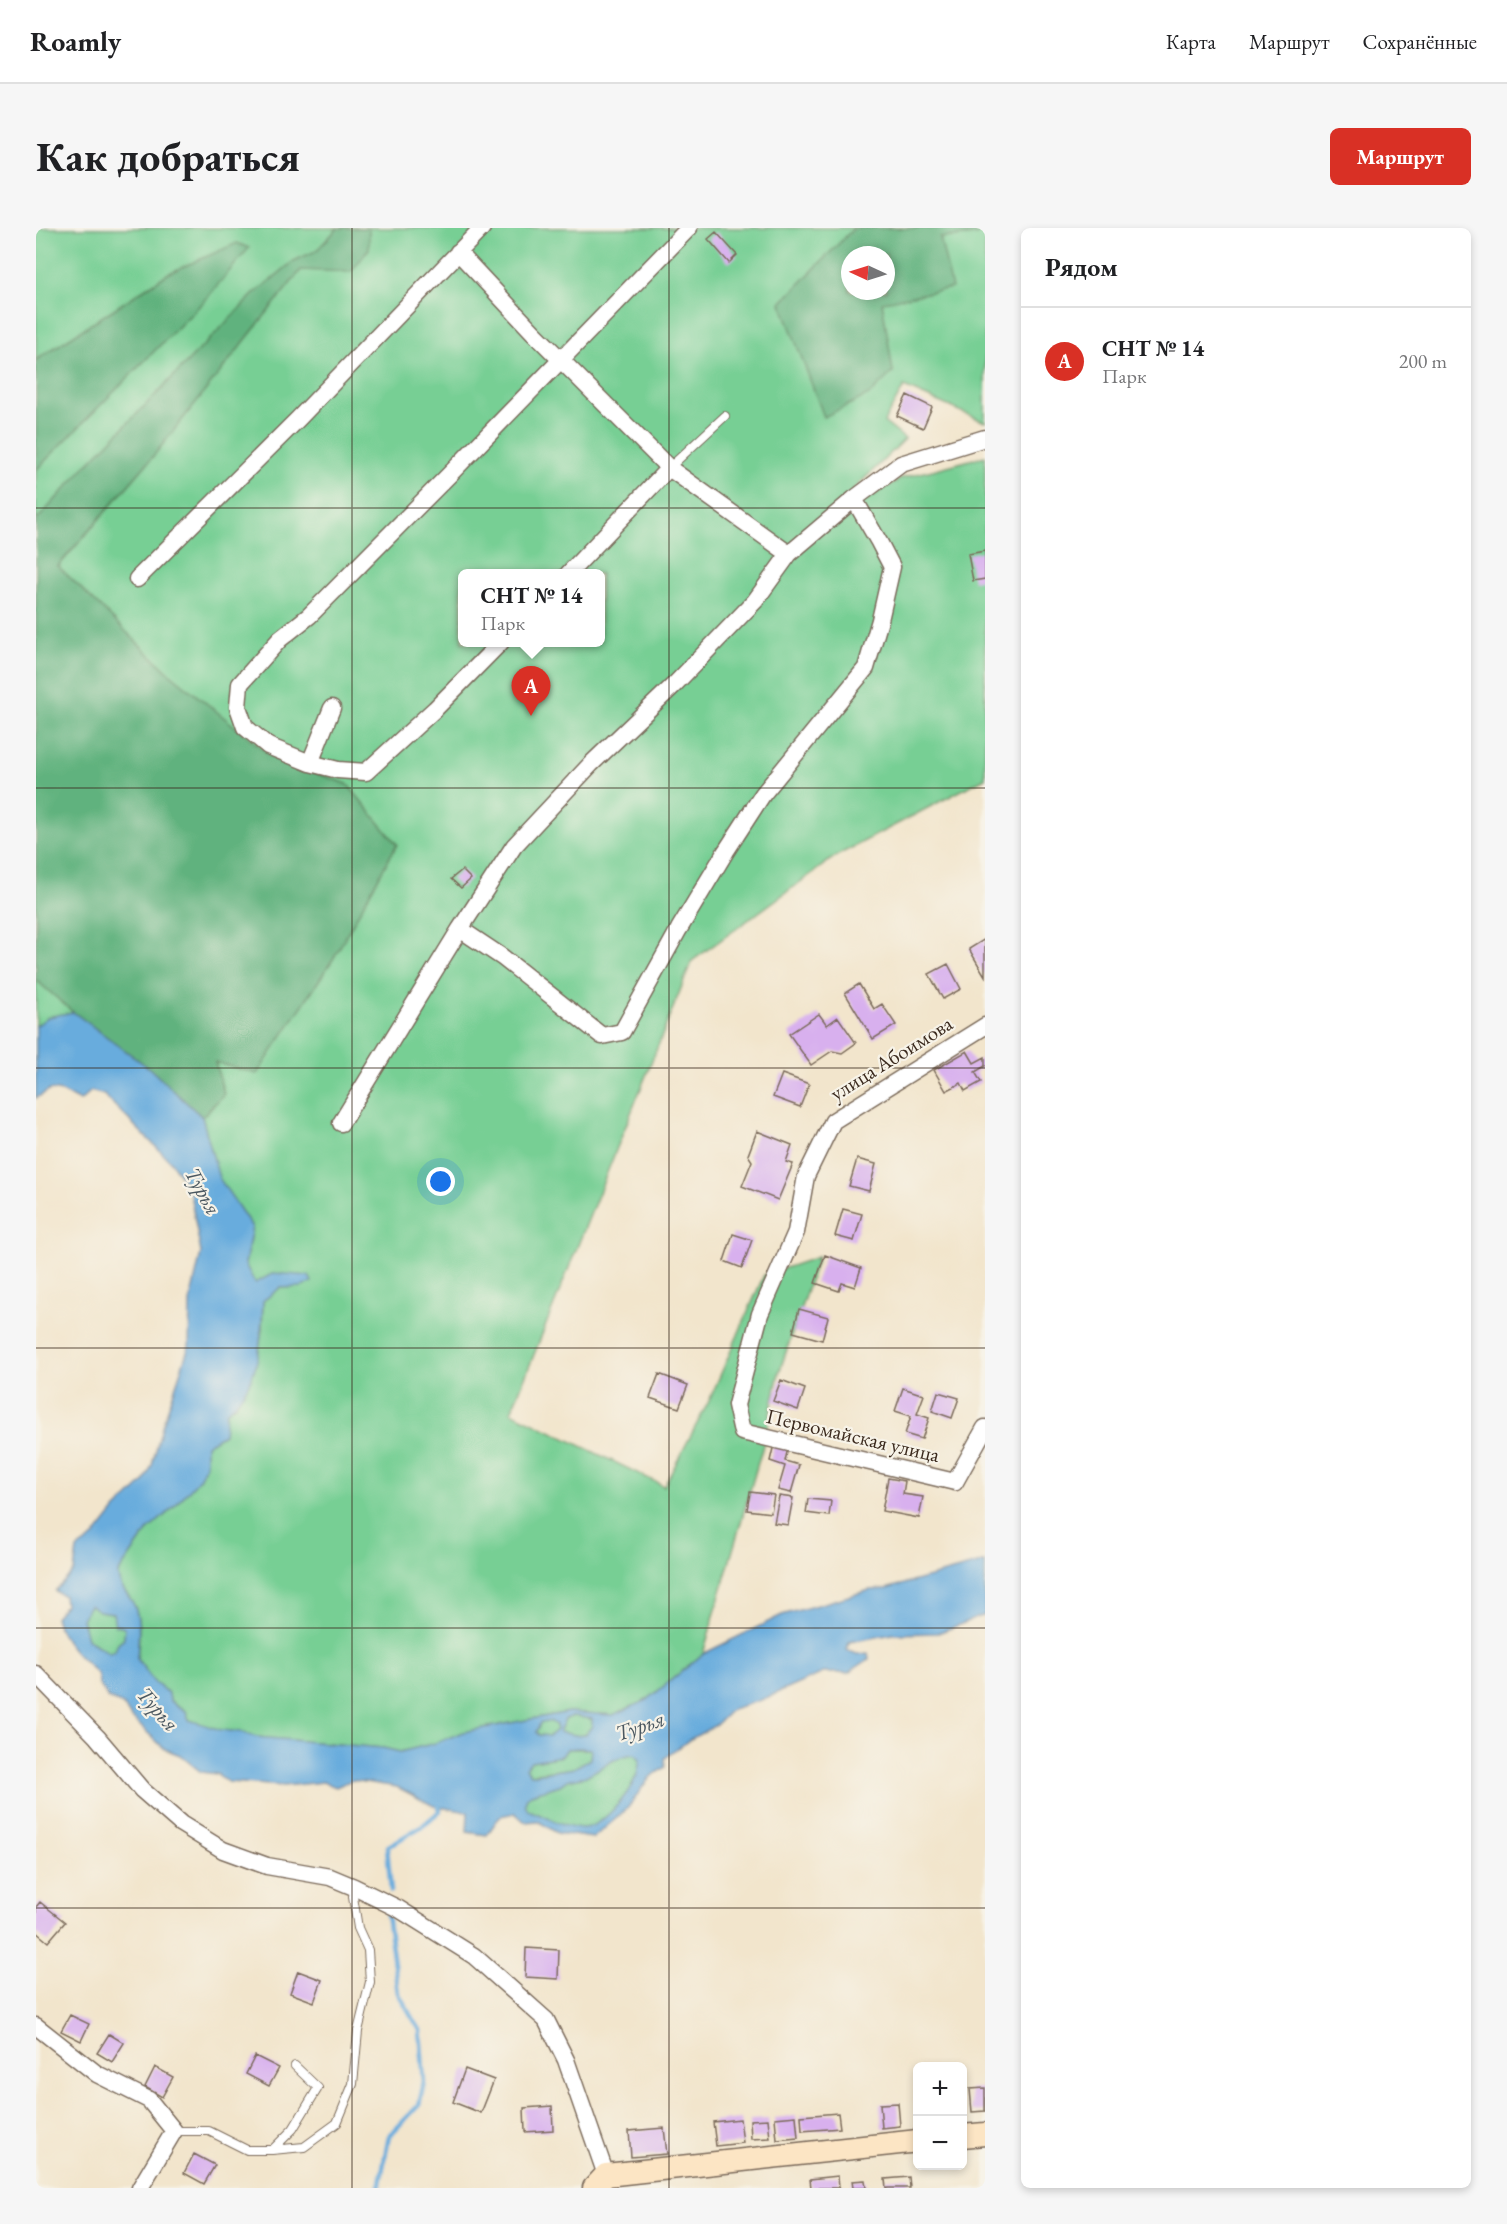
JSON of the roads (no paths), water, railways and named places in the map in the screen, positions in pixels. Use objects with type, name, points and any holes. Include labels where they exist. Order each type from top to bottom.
[{"type":"main road","points":[[967,2136],[985,2134]]},
{"type":"main road","points":[[600,2181],[913,2142]]},
{"type":"street","points":[[136,579],[298,419],[482,228]]},
{"type":"street","points":[[496,647],[435,709],[366,772],[338,770],[310,763],[268,746],[245,727],[238,707],[240,684],[280,639],[309,616],[689,228]]},
{"type":"street","points":[[458,252],[669,468],[789,554]]},
{"type":"street","points":[[341,1123],[460,929],[514,846],[591,764],[675,684],[755,602],[789,554],[854,499],[901,464],[985,438]]},
{"type":"street","points":[[572,569],[669,468]]},
{"type":"street","points":[[460,929],[502,957],[602,1036],[622,1032],[691,910],[763,794],[866,668],[892,567],[854,499]]},
{"type":"street","points":[[310,763],[332,708]]},
{"type":"street","name":"улица Абоимова","points":[[736,1405],[760,1314],[796,1232],[806,1176],[834,1121],[985,1027]]},
{"type":"street","name":"Первомайская улица","points":[[736,1405],[742,1432],[955,1482],[985,1428]]},
{"type":"street","points":[[36,1674],[97,1737],[142,1790],[182,1824],[223,1850],[267,1866],[330,1877],[399,1909],[474,1956],[546,2020],[566,2060],[600,2181]]},
{"type":"street","points":[[36,2026],[97,2074],[149,2100],[174,2131],[140,2188]]},
{"type":"lane","points":[[669,468],[725,416]]},
{"type":"lane","points":[[174,2131],[209,2131],[247,2150],[272,2150],[304,2147],[337,2122],[354,2084],[358,2031],[370,1982],[368,1950],[358,1928],[353,1897],[354,1887]]},
{"type":"lane","points":[[272,2150],[293,2129],[318,2088],[295,2066]]},
{"type":"water","name":"Турья","points":[[73,1012],[149,1068],[202,1117],[219,1178],[252,1227],[245,1264],[255,1283],[274,1273],[309,1276],[312,1282],[301,1287],[280,1288],[263,1301],[260,1347],[253,1375],[238,1401],[226,1412],[224,1434],[206,1445],[206,1464],[199,1479],[173,1508],[148,1530],[118,1573],[118,1578],[137,1613],[139,1633],[137,1659],[155,1683],[169,1694],[170,1701],[186,1711],[189,1720],[221,1730],[241,1732],[256,1737],[383,1748],[400,1752],[436,1743],[463,1732],[569,1712],[613,1715],[647,1700],[703,1654],[782,1615],[870,1590],[886,1589],[985,1562],[985,1615],[938,1633],[893,1634],[849,1642],[847,1650],[857,1654],[868,1653],[869,1659],[848,1673],[823,1673],[761,1700],[732,1709],[716,1725],[689,1740],[665,1758],[665,1767],[649,1778],[627,1809],[593,1838],[557,1833],[538,1821],[525,1822],[515,1813],[500,1816],[487,1835],[467,1832],[468,1812],[434,1806],[397,1787],[352,1780],[336,1787],[323,1782],[283,1786],[228,1782],[217,1774],[201,1772],[180,1755],[165,1749],[131,1717],[123,1705],[109,1699],[99,1684],[98,1674],[66,1641],[55,1617],[65,1605],[64,1596],[55,1591],[74,1571],[77,1549],[94,1537],[116,1509],[144,1482],[152,1465],[189,1346],[190,1301],[201,1253],[189,1188],[172,1163],[104,1095],[91,1091],[80,1101],[62,1092],[50,1090],[36,1098],[36,1026],[48,1017]],"holes":[[[90,1605],[99,1611],[113,1613],[115,1626],[125,1628],[124,1638],[118,1643],[115,1651],[109,1653],[87,1639],[82,1619]],[[573,1716],[592,1719],[592,1726],[586,1734],[574,1735],[559,1732],[565,1719]],[[550,1721],[556,1725],[556,1730],[549,1736],[539,1735],[536,1732],[541,1722]],[[567,1749],[591,1749],[590,1759],[574,1768],[536,1774],[530,1774],[526,1768],[531,1761],[562,1756]],[[635,1754],[640,1759],[638,1771],[627,1793],[613,1810],[596,1823],[588,1827],[573,1827],[528,1810],[525,1804],[531,1794],[560,1785],[567,1780],[586,1776],[614,1760]]]},
{"type":"waterway","points":[[391,1891],[387,1847],[422,1826],[440,1811],[438,1802]]},
{"type":"waterway","points":[[379,2188],[389,2136],[419,2105],[424,2082],[420,2030],[398,1993],[387,1914]]},
{"type":"place","name":"СНТ № 14","points":[[531,716]]}]
